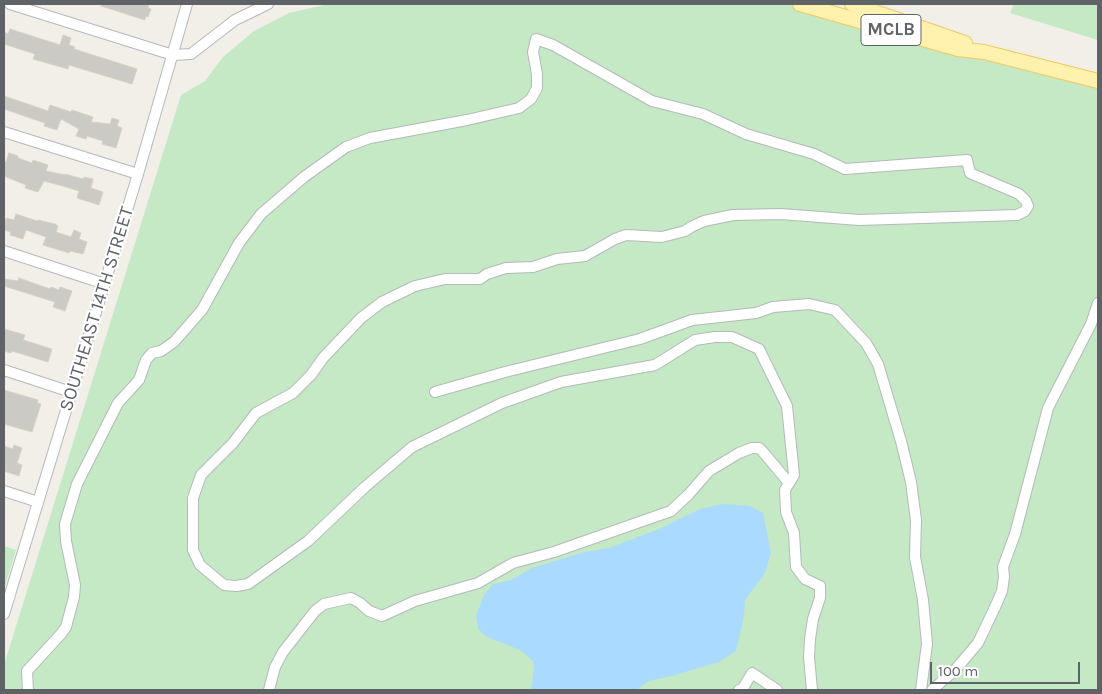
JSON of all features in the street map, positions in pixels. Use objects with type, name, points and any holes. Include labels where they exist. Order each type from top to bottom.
[{"type":"main road","name":"MCLB","points":[[800,4],[958,49],[984,52],[1098,80]]},
{"type":"main road","name":"MCLB","points":[[852,4],[960,40],[984,52]]},
{"type":"street","points":[[10,4],[173,55],[191,54],[235,20],[268,4]]},
{"type":"street","name":"SOUTHEAST 14TH STREET","points":[[4,614],[138,174],[187,4]]},
{"type":"street","points":[[28,690],[27,671],[66,627],[73,604],[75,585],[66,541],[65,524],[77,484],[118,403],[139,380],[146,360],[152,353],[161,351],[174,342],[202,310],[239,243],[261,214],[304,177],[346,147],[370,138],[468,120],[519,108],[531,99],[538,88],[532,52],[536,39],[552,45],[652,101],[703,114],[746,134],[814,154],[845,169],[967,160],[970,173],[1019,194],[1028,206],[1017,215],[859,220],[781,214],[733,215],[704,221],[685,232],[669,236],[626,235],[585,256],[557,259],[533,266],[506,268],[487,274],[480,279],[446,279],[415,286],[382,302],[361,318],[323,358],[311,375],[292,393],[256,413],[234,443],[202,474],[192,498],[193,550],[200,565],[224,585],[248,584],[308,541],[365,487],[412,447],[502,403],[561,382],[655,365],[695,340],[732,337],[759,349],[787,406],[794,475],[785,490],[786,512],[794,533],[796,567],[805,579],[820,586],[820,598],[810,639],[809,657],[812,690]]},
{"type":"street","points":[[4,132],[138,174]]},
{"type":"street","points":[[4,252],[105,284]]},
{"type":"street","points":[[932,690],[955,670],[978,643],[996,605],[1002,591],[1003,567],[1015,534],[1048,408],[1090,324],[1098,303]]},
{"type":"street","points":[[435,392],[505,372],[640,339],[692,320],[756,313],[773,307],[809,304],[835,310],[866,343],[878,364],[911,482],[916,520],[915,557],[923,600],[927,644],[921,690]]},
{"type":"street","points":[[4,370],[72,392]]},
{"type":"street","points":[[269,690],[275,667],[283,652],[315,611],[324,604],[351,598],[369,611],[382,616],[415,601],[478,583],[513,563],[554,552],[671,511],[709,471],[752,448],[759,448],[789,483]]},
{"type":"street","points":[[4,491],[38,502]]},
{"type":"street","points":[[739,690],[743,688],[752,673],[777,690]]},
{"type":"green space","points":[[329,4],[827,4],[953,44],[1098,82],[1098,690],[4,690],[4,665],[181,95],[205,81],[223,57],[254,31],[289,13]]},
{"type":"green space","points":[[1014,4],[1098,4],[1098,40],[1010,13]]},
{"type":"green space","points":[[4,546],[16,550],[4,589]]},
{"type":"water","points":[[723,504],[750,506],[763,513],[771,553],[765,573],[745,600],[744,615],[736,651],[719,662],[649,681],[636,690],[531,690],[534,670],[533,661],[520,650],[487,637],[478,629],[476,616],[484,595],[493,584],[511,580],[532,568],[585,552],[609,548],[659,529],[700,509]]},
{"type":"building","points":[[101,4],[149,4],[148,8],[151,9],[145,20],[101,6]]},
{"type":"building","points":[[10,29],[60,45],[63,35],[71,38],[69,45],[75,47],[74,49],[137,69],[132,84],[69,65],[68,69],[33,59],[35,54],[4,44],[4,32],[8,34]]},
{"type":"building","points":[[4,96],[48,111],[50,105],[71,112],[72,110],[93,117],[91,122],[110,124],[112,118],[119,120],[117,126],[122,128],[116,148],[102,144],[103,141],[87,136],[86,139],[76,136],[79,129],[61,119],[57,130],[44,126],[45,123],[4,109]]},
{"type":"building","points":[[9,153],[32,163],[33,160],[48,165],[46,171],[83,179],[84,177],[93,179],[91,188],[103,192],[99,205],[77,198],[79,191],[63,186],[44,181],[38,192],[25,188],[26,185],[4,176],[4,161],[6,162]]},
{"type":"building","points":[[16,214],[37,221],[55,224],[58,226],[56,232],[71,237],[74,230],[81,233],[79,239],[87,242],[83,254],[70,251],[69,253],[43,245],[46,237],[26,230],[23,239],[10,235],[11,232],[4,230],[6,218],[14,220]]},
{"type":"building","points":[[19,278],[50,289],[51,287],[59,290],[60,287],[72,291],[65,311],[53,307],[55,302],[4,286],[4,279],[18,281]]},
{"type":"building","points":[[4,329],[25,335],[23,340],[52,349],[48,362],[12,351],[11,353],[4,351]]},
{"type":"building","points":[[4,390],[38,400],[37,403],[41,404],[32,432],[4,424]]},
{"type":"building","points":[[14,445],[22,448],[17,463],[22,465],[19,476],[4,471],[4,446],[13,449]]}]
